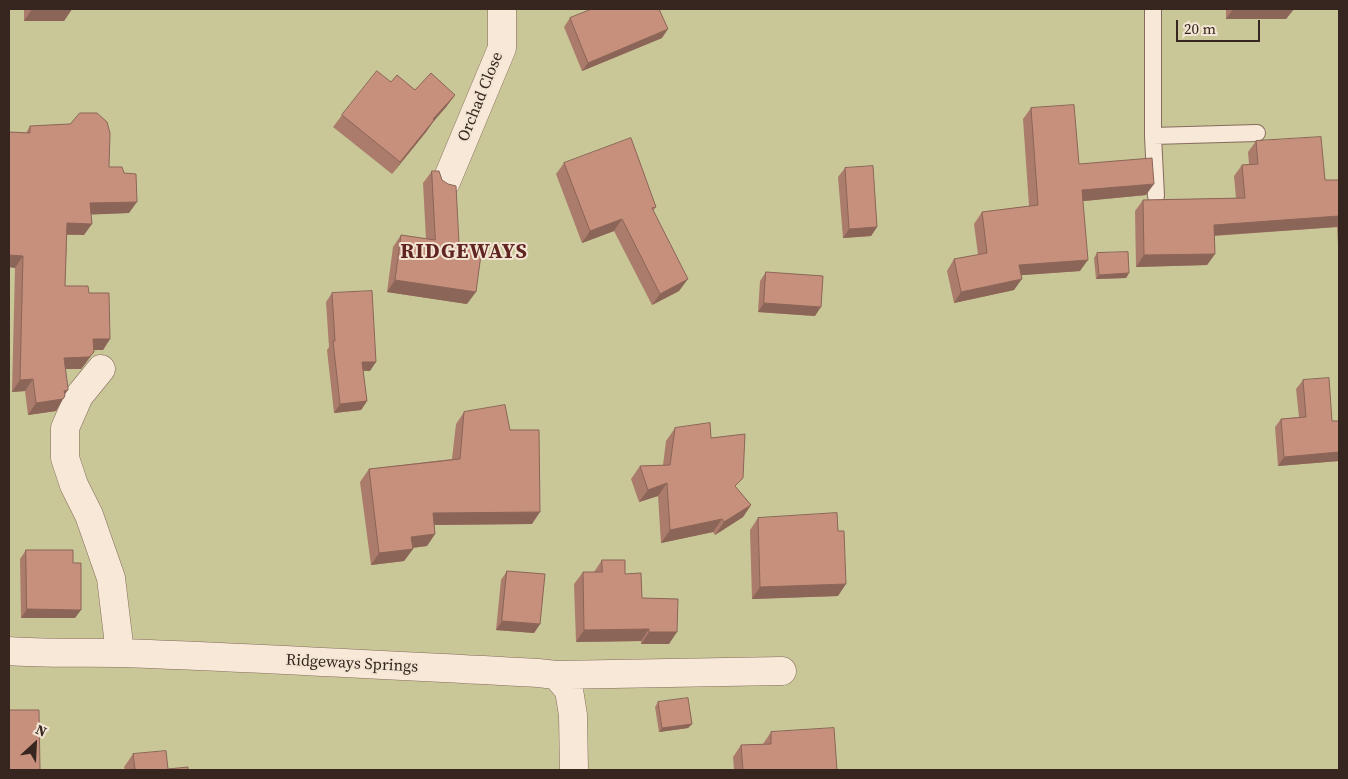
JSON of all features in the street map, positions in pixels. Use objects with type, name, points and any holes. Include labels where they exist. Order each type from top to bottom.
[{"type":"street","name":"Orchad Close","points":[[446,182],[502,48],[502,9]]},
{"type":"street","points":[[101,369],[79,396],[65,428],[65,458],[111,578],[120,653]]},
{"type":"street","name":"Ridgeways Springs","points":[[9,652],[48,654],[120,653],[394,665],[556,675],[782,671]]},
{"type":"street","points":[[556,675],[569,690],[573,715],[574,770]]},
{"type":"lane","points":[[1153,9],[1153,136],[1156,196]]},
{"type":"lane","points":[[1153,136],[1257,133]]},
{"type":"shaded area","points":[[9,9],[1339,9],[1339,770],[9,770]]},
{"type":"building","points":[[592,9],[659,9],[668,29],[588,63],[570,18]]},
{"type":"building","points":[[377,71],[391,82],[397,75],[415,90],[431,73],[455,95],[433,119],[400,162],[342,115]]},
{"type":"building","points":[[1074,105],[1079,164],[1152,158],[1154,184],[1082,190],[1088,260],[1019,265],[1022,279],[961,292],[954,259],[987,253],[982,212],[1038,205],[1031,108]]},
{"type":"building","points":[[80,113],[97,113],[107,122],[110,133],[109,167],[122,167],[124,173],[136,174],[137,202],[90,203],[92,224],[67,223],[65,286],[88,286],[89,293],[109,293],[110,339],[93,339],[94,352],[89,357],[64,358],[68,388],[68,390],[64,391],[65,396],[63,399],[36,403],[33,379],[20,380],[23,256],[9,255],[9,132],[30,133],[30,126],[70,124]]},
{"type":"building","points":[[1321,137],[1325,180],[1339,180],[1339,216],[1214,225],[1215,254],[1144,255],[1143,200],[1245,198],[1242,165],[1258,164],[1256,141]]},
{"type":"building","points":[[631,138],[656,207],[652,208],[688,279],[660,294],[622,219],[590,231],[564,163]]},
{"type":"building","points":[[873,166],[877,227],[849,229],[845,168]]},
{"type":"building","points":[[432,171],[439,171],[442,180],[456,186],[459,243],[482,247],[476,292],[395,280],[401,235],[435,240]]},
{"type":"building","points":[[1128,252],[1129,273],[1099,275],[1097,253]]},
{"type":"building","points":[[766,272],[823,276],[821,307],[764,303]]},
{"type":"building","points":[[372,291],[376,362],[362,362],[367,401],[340,404],[333,341],[335,341],[332,293]]},
{"type":"building","points":[[1329,378],[1332,421],[1339,421],[1339,452],[1284,457],[1281,419],[1306,417],[1303,380]]},
{"type":"building","points":[[505,405],[510,430],[539,430],[540,512],[433,513],[435,534],[411,537],[413,549],[379,553],[369,469],[460,459],[464,412]]},
{"type":"building","points":[[710,423],[711,438],[745,434],[743,478],[735,486],[751,505],[724,522],[722,519],[670,530],[667,483],[648,490],[640,466],[670,465],[675,428]]},
{"type":"building","points":[[837,513],[838,531],[844,531],[846,584],[760,587],[758,518]]},
{"type":"building","points":[[26,550],[73,550],[73,563],[81,563],[81,610],[27,609]]},
{"type":"building","points":[[602,560],[625,560],[625,574],[641,573],[642,598],[678,599],[677,632],[649,632],[649,629],[584,630],[583,572],[602,572]]},
{"type":"building","points":[[507,571],[545,574],[540,624],[502,621]]},
{"type":"building","points":[[688,698],[692,724],[662,728],[658,702]]},
{"type":"building","points":[[9,710],[39,710],[40,770],[9,770]]},
{"type":"building","points":[[834,728],[837,770],[743,770],[741,745],[771,744],[771,732]]},
{"type":"building","points":[[166,751],[168,769],[188,767],[188,770],[124,770],[135,769],[133,754]]},
{"type":"district","name":"RIDGEWAYS","points":[[464,253]]}]
